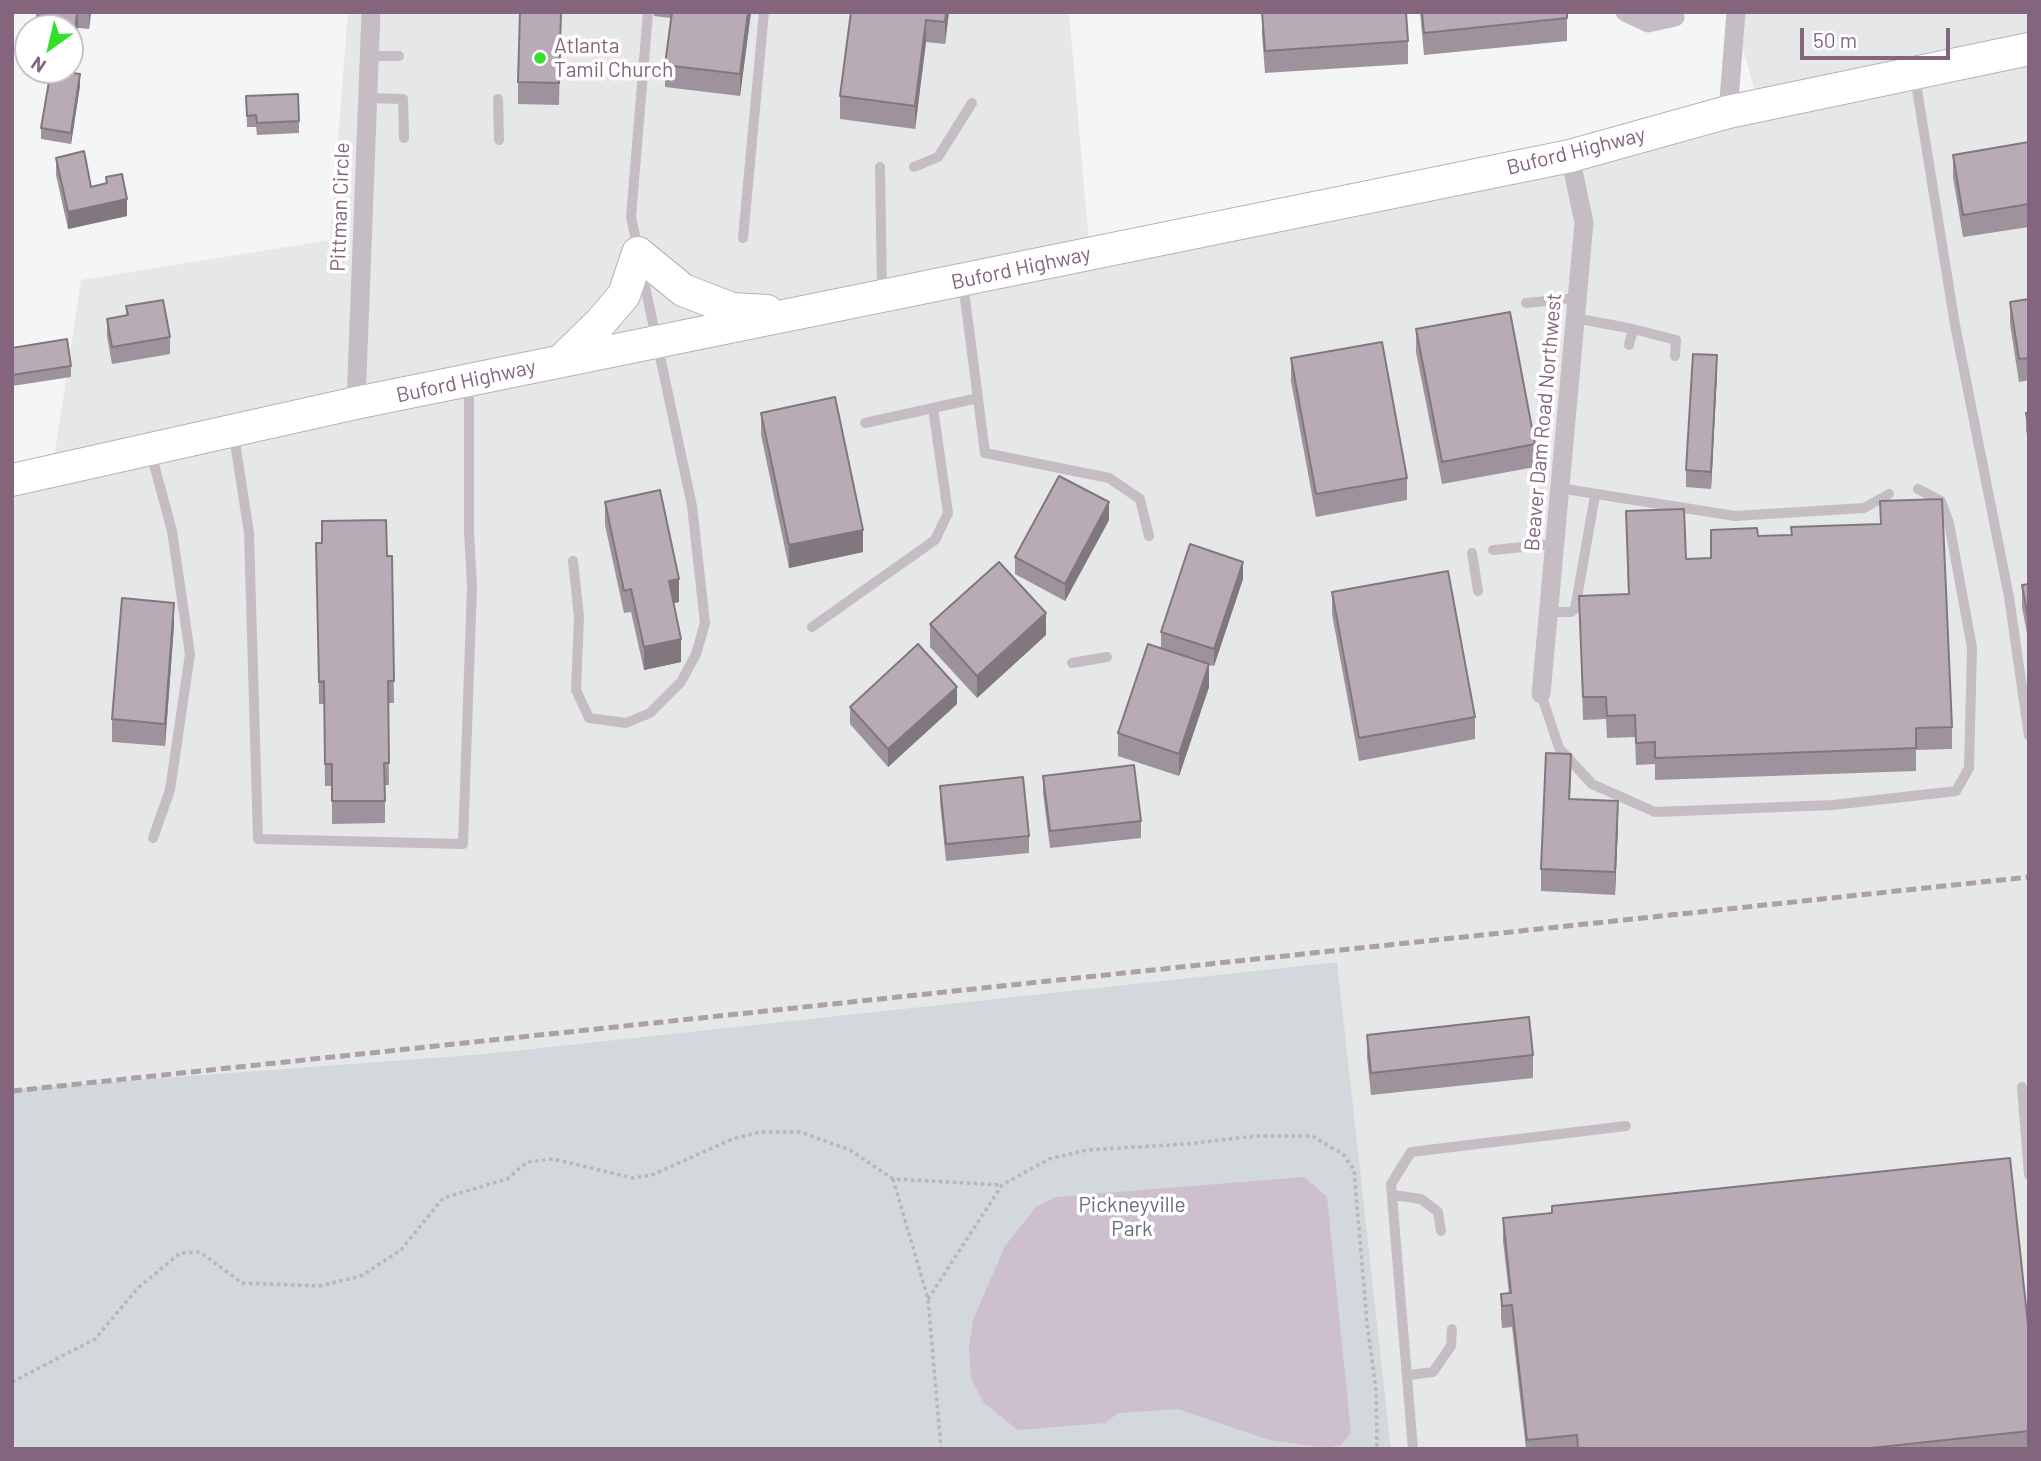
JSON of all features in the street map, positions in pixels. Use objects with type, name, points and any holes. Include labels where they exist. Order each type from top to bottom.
[{"type":"main road","name":"Buford Highway","points":[[12,480],[356,403],[1570,156],[1728,112],[2019,54]]},
{"type":"main road","points":[[561,361],[624,295],[638,253],[683,290],[732,309],[797,313]]},
{"type":"street","name":"Pittman Circle","points":[[356,403],[371,12]]},
{"type":"street","points":[[1625,12],[1648,23],[1675,16]]},
{"type":"street","points":[[1728,112],[1737,12]]},
{"type":"street","name":"Beaver Dam Road Northwest","points":[[1541,694],[1584,223],[1570,156]]},
{"type":"lane","points":[[573,561],[579,617],[576,690],[589,718],[625,723],[650,713],[681,682],[696,654],[705,623],[692,506],[631,216],[648,12]]},
{"type":"lane","points":[[743,238],[764,12]]},
{"type":"lane","points":[[368,56],[399,56]]},
{"type":"lane","points":[[1914,73],[1955,325],[2009,597],[2029,736]]},
{"type":"lane","points":[[367,98],[403,99],[404,138]]},
{"type":"lane","points":[[498,99],[499,140]]},
{"type":"lane","points":[[914,167],[938,157],[972,103]]},
{"type":"lane","points":[[880,167],[882,296]]},
{"type":"lane","points":[[962,279],[985,453],[1109,478],[1140,499],[1149,536]]},
{"type":"lane","points":[[1526,303],[1576,308],[1633,329],[1676,340],[1675,356]]},
{"type":"lane","points":[[1629,345],[1633,329]]},
{"type":"lane","points":[[233,431],[248,533],[258,839],[463,844],[472,586],[469,533],[469,380]]},
{"type":"lane","points":[[865,423],[978,398]]},
{"type":"lane","points":[[811,627],[935,540],[948,513],[933,408]]},
{"type":"lane","points":[[150,450],[172,531],[190,654],[170,790],[153,838]]},
{"type":"lane","points":[[1559,488],[1735,516],[1864,508],[1889,494]]},
{"type":"lane","points":[[1541,694],[1559,748],[1592,783],[1655,812],[1833,805],[1956,792],[1969,768],[1972,648],[1941,501],[1918,489]]},
{"type":"lane","points":[[1548,612],[1571,612],[1575,609],[1595,495]]},
{"type":"lane","points":[[1493,550],[1554,544]]},
{"type":"lane","points":[[1472,553],[1478,591]]},
{"type":"lane","points":[[1072,663],[1107,657]]},
{"type":"lane","points":[[2022,1087],[2029,1175]]},
{"type":"lane","points":[[1413,1449],[1409,1375],[1391,1184],[1411,1152],[1626,1126]]},
{"type":"lane","points":[[1392,1195],[1421,1199],[1438,1212],[1441,1231]]},
{"type":"lane","points":[[1409,1375],[1433,1372],[1451,1346],[1452,1329]]},
{"type":"path","points":[[12,1382],[95,1339],[138,1288],[180,1253],[200,1252],[242,1283],[319,1286],[361,1276],[401,1251],[443,1198],[507,1179],[527,1163],[553,1159],[633,1178],[652,1175],[732,1139],[760,1132],[800,1132],[850,1150],[893,1179],[1002,1185]]},
{"type":"path","points":[[928,1299],[1002,1185],[1049,1159],[1087,1150],[1186,1144],[1256,1136],[1312,1136],[1343,1154],[1354,1170],[1367,1324],[1376,1390],[1377,1449]]},
{"type":"path","points":[[893,1179],[928,1299],[941,1449]]},
{"type":"shaded area","points":[[348,12],[1069,12],[1089,243],[1758,103],[1733,12],[2029,12],[2029,1449],[1391,1449],[1336,962],[484,1054],[12,1089],[12,474],[53,465],[81,280],[330,240]]},
{"type":"shaded area","points":[[1304,1177],[1327,1197],[1351,1433],[1341,1445],[1325,1448],[1269,1440],[1178,1409],[1118,1413],[1105,1423],[1018,1430],[984,1403],[971,1378],[969,1348],[973,1320],[1005,1246],[1036,1207],[1056,1197]]},
{"type":"green space","name":"Pickneyville Park","points":[[1337,962],[1391,1449],[12,1449],[12,1089],[484,1054]]},
{"type":"building","points":[[48,12],[77,12],[77,14]]},
{"type":"building","name":"Atlanta Tamil Church","points":[[520,12],[561,12],[559,83],[518,82]]},
{"type":"building","points":[[672,12],[748,12],[740,74],[665,65]]},
{"type":"building","points":[[851,12],[946,12],[945,22],[926,20],[915,106],[840,96]]},
{"type":"building","points":[[1262,12],[1406,12],[1408,41],[1265,51]]},
{"type":"building","points":[[1422,12],[1567,12],[1567,18],[1424,33]]},
{"type":"building","points":[[49,84],[78,84],[71,133],[41,128]]},
{"type":"building","points":[[298,94],[299,121],[257,123],[256,115],[247,116],[246,96]]},
{"type":"building","points":[[2029,142],[2029,204],[1963,215],[1953,155]]},
{"type":"building","points":[[84,151],[91,187],[107,183],[106,177],[122,174],[127,199],[68,212],[56,158]]},
{"type":"building","points":[[2029,299],[2029,358],[2019,359],[2010,302]]},
{"type":"building","points":[[163,300],[170,337],[112,347],[107,319],[128,315],[126,306]]},
{"type":"building","points":[[1510,312],[1535,444],[1442,462],[1416,329]]},
{"type":"building","points":[[67,339],[71,366],[12,375],[12,348]]},
{"type":"building","points":[[1382,342],[1407,478],[1316,494],[1291,358]]},
{"type":"building","points":[[1693,354],[1717,355],[1711,472],[1686,470]]},
{"type":"building","points":[[835,397],[863,530],[789,545],[761,413]]},
{"type":"building","points":[[1059,476],[1109,502],[1065,584],[1015,557]]},
{"type":"building","points":[[660,490],[679,579],[669,581],[681,639],[644,647],[631,589],[624,591],[605,502]]},
{"type":"building","points":[[1942,499],[1952,727],[1916,728],[1916,748],[1655,758],[1655,742],[1636,743],[1635,715],[1607,716],[1606,697],[1583,697],[1579,596],[1629,594],[1626,511],[1684,509],[1686,559],[1711,558],[1711,530],[1757,528],[1758,536],[1792,535],[1791,527],[1881,524],[1880,501]]},
{"type":"building","points":[[386,520],[387,556],[392,556],[394,681],[388,681],[389,763],[384,763],[385,801],[332,801],[332,764],[325,764],[324,681],[319,682],[316,543],[322,543],[322,521]]},
{"type":"building","points":[[1190,544],[1243,562],[1214,649],[1161,632]]},
{"type":"building","points":[[999,562],[1046,613],[977,676],[930,624]]},
{"type":"building","points":[[1448,571],[1475,717],[1359,738],[1332,592]]},
{"type":"building","points":[[2029,584],[2029,622],[2022,585]]},
{"type":"building","points":[[122,598],[174,603],[165,724],[112,719]]},
{"type":"building","points":[[918,644],[957,687],[888,749],[850,707]]},
{"type":"building","points":[[1148,644],[1209,664],[1179,754],[1118,733]]},
{"type":"building","points":[[1546,753],[1571,754],[1569,799],[1618,801],[1615,872],[1541,869]]},
{"type":"building","points":[[1134,765],[1141,821],[1050,831],[1043,776]]},
{"type":"building","points":[[1023,777],[1029,836],[946,844],[940,786]]},
{"type":"building","points":[[1529,1017],[1533,1055],[1371,1073],[1367,1035]]},
{"type":"building","points":[[2010,1158],[2029,1334],[2029,1431],[1862,1449],[1578,1449],[1577,1435],[1527,1440],[1512,1305],[1502,1306],[1501,1294],[1511,1293],[1503,1218],[1552,1213],[1552,1206]]},
{"type":"railway","points":[[12,1091],[2029,877]]},
{"type":"place","name":"Atlanta Tamil Church","points":[[540,58]]}]
